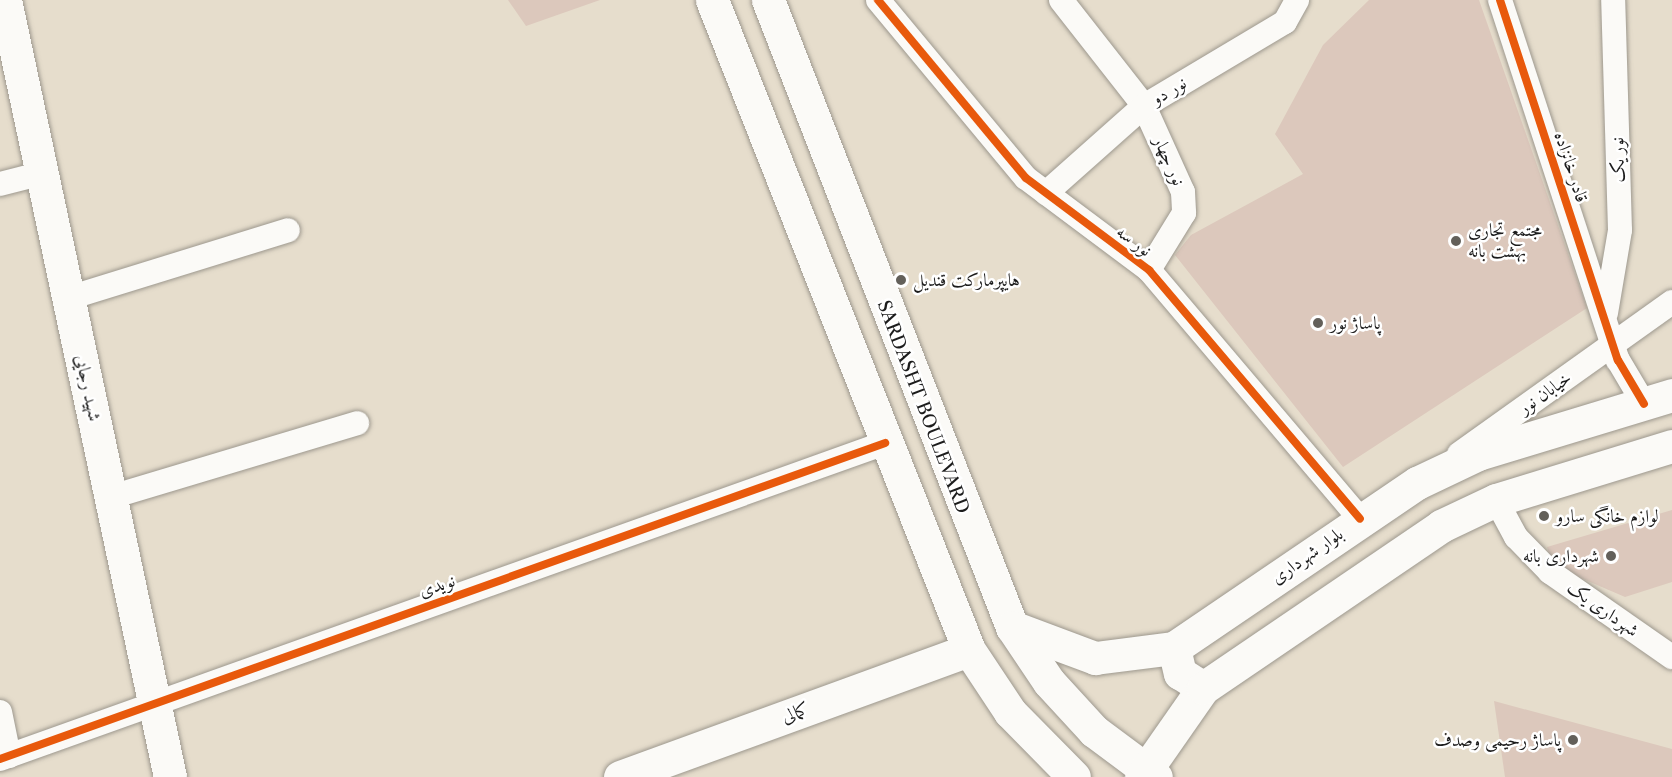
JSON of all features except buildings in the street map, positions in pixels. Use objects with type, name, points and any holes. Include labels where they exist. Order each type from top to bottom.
[{"type":"main road","name":"شهید رجایی","points":[[5,0],[170,777]]},
{"type":"main road","name":"SARDASHT BOULEVARD","points":[[768,0],[1012,627],[1048,682],[1094,731],[1148,775]]},
{"type":"main road","points":[[717,2],[885,443],[969,650],[1010,712],[1074,777]]},
{"type":"main road","name":"بلوار شهرداری","points":[[1012,627],[1095,658],[1174,648],[1360,519],[1417,483],[1478,454],[1658,399]]},
{"type":"main road","points":[[1148,775],[1203,688],[1388,560],[1496,500],[1672,446]]},
{"type":"main road","points":[[1174,648],[1180,674],[1203,688]]},
{"type":"main road","name":"کمالی","points":[[620,777],[969,650]]},
{"type":"street","name":"نور سه","points":[[879,0],[1026,178],[1149,270],[1360,519]]},
{"type":"street","name":"نور چهار","points":[[1061,0],[1144,106],[1186,203],[1149,270]]},
{"type":"street","name":"نور دو","points":[[1046,193],[1144,106],[1297,0]]},
{"type":"street","name":"قادر خانزاده","points":[[1500,0],[1613,344],[1627,380],[1658,399]]},
{"type":"street","name":"نور یک","points":[[1605,318],[1620,230],[1613,0]]},
{"type":"street","points":[[0,184],[43,173]]},
{"type":"street","points":[[69,298],[288,230]]},
{"type":"street","name":"خیابان نور","points":[[1417,483],[1672,302]]},
{"type":"street","points":[[111,497],[357,423]]},
{"type":"street","name":"نویدی","points":[[5,757],[153,702],[885,443]]},
{"type":"street","name":"شهرداری یک","points":[[1496,500],[1516,537],[1543,566],[1672,657]]},
{"type":"street","points":[[0,712],[5,757]]},
{"type":"cycle path","points":[[878,0],[1026,178],[1149,270],[1360,519]]},
{"type":"cycle path","points":[[1500,0],[1618,360],[1644,404]]},
{"type":"cycle path","points":[[0,759],[885,443]]},
{"type":"place","name":"مجتمع تجاری بهشت بانه","points":[[1456,241]]},
{"type":"place","name":"هایپرمارکت قندیل","points":[[901,280]]},
{"type":"place","name":"پاساژ نور","points":[[1318,323]]},
{"type":"place","name":"لوازم خانگى سارو","points":[[1544,516]]},
{"type":"place","name":"شهرداری بانه","points":[[1611,556]]},
{"type":"place","name":"پاساژ رحیمی وصدف","points":[[1573,740]]}]
